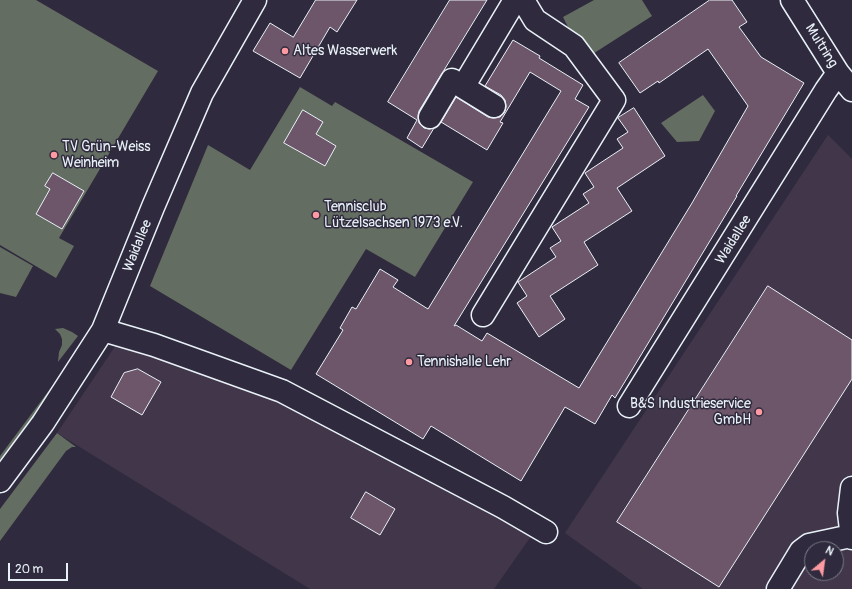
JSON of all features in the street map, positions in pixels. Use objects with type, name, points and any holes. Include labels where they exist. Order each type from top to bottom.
[{"type":"street","name":"Waidallee","points":[[0,481],[43,423],[103,330],[202,93],[255,0]]},
{"type":"street","points":[[462,87],[515,0]]},
{"type":"street","points":[[483,315],[614,100],[574,46],[535,20],[523,0]]},
{"type":"street","name":"Multring","points":[[792,0],[838,73],[852,90]]},
{"type":"street","name":"Waidallee","points":[[629,406],[838,73]]},
{"type":"street","points":[[430,116],[452,80],[494,106]]},
{"type":"street","points":[[103,330],[154,345],[282,391],[503,507],[546,532]]},
{"type":"street","points":[[778,589],[801,551],[809,546],[852,537],[848,512],[852,488]]},
{"type":"shaded area","points":[[828,135],[852,159],[852,589],[643,589],[565,533]]},
{"type":"shaded area","points":[[118,342],[292,405],[532,535],[494,589],[310,589],[57,433]]},
{"type":"green space","name":"TV Grün-Weiss Weinheim","points":[[0,0],[36,0],[158,71],[59,238],[74,246],[56,278],[0,245]]},
{"type":"green space","points":[[594,0],[642,0],[652,16],[588,57],[571,33],[563,17]]},
{"type":"green space","name":"Tennisclub Lützelsachsen 1973 e.V.","points":[[300,87],[332,106],[335,102],[473,182],[415,277],[366,249],[291,370],[150,286],[208,145],[250,170]]},
{"type":"green space","points":[[703,95],[715,111],[699,141],[677,142],[661,123]]},
{"type":"green space","points":[[0,247],[33,266],[16,297],[0,293]]},
{"type":"green space","points":[[63,328],[78,336],[58,362],[62,339],[60,334],[55,329]]},
{"type":"green space","points":[[76,360],[0,464],[0,456],[71,361]]},
{"type":"green space","points":[[57,433],[76,447],[72,447],[66,451],[0,541],[0,509]]},
{"type":"building","points":[[316,0],[357,0],[337,32],[330,27],[300,78],[253,51],[270,23],[293,37]]},
{"type":"building","points":[[450,0],[487,0],[419,111],[419,123],[424,128],[434,128],[422,148],[407,138],[417,120],[388,102]]},
{"type":"building","points":[[710,0],[732,0],[747,22],[739,27],[761,57],[804,83],[615,398],[612,395],[595,424],[565,407],[521,481],[431,426],[423,439],[316,374],[343,330],[340,328],[352,307],[356,309],[380,269],[398,280],[393,287],[428,309],[561,91],[530,72],[500,122],[503,123],[487,150],[441,122],[456,97],[488,117],[500,117],[504,113],[506,107],[505,100],[501,95],[485,86],[513,40],[583,85],[575,99],[589,107],[454,326],[456,325],[482,341],[487,333],[579,388],[692,203],[748,106],[708,49],[659,83],[658,81],[640,93],[619,63]]},
{"type":"building","points":[[634,108],[665,156],[617,188],[632,211],[584,242],[598,265],[550,296],[565,319],[539,337],[517,303],[527,296],[518,282],[556,257],[550,248],[561,241],[552,227],[589,203],[583,194],[594,187],[585,173],[623,148],[617,139],[628,132],[618,118]]},
{"type":"building","name":"Tennisclub Lützelsachsen 1973 e.V.","points":[[303,110],[323,122],[316,134],[336,146],[325,166],[284,143]]},
{"type":"building","name":"TV Grün-Weiss Weinheim","points":[[53,173],[84,191],[62,229],[36,214],[50,189],[45,186]]},
{"type":"building","name":"B&S Industrieservice GmbH","points":[[768,286],[852,340],[852,379],[719,587],[617,522]]},
{"type":"building","points":[[138,369],[161,382],[142,415],[111,397],[124,373]]},
{"type":"building","points":[[366,492],[395,509],[380,535],[351,518]]},
{"type":"place","name":"Altes Wasserwerk","points":[[285,51]]},
{"type":"place","name":"TV Grün-Weiss Weinheim","points":[[54,155]]},
{"type":"place","name":"Tennisclub Lützelsachsen 1973 e.V.","points":[[316,215]]},
{"type":"place","name":"Tennishalle Lehr","points":[[409,362]]},
{"type":"place","name":"B&S Industrieservice GmbH","points":[[759,412]]}]
